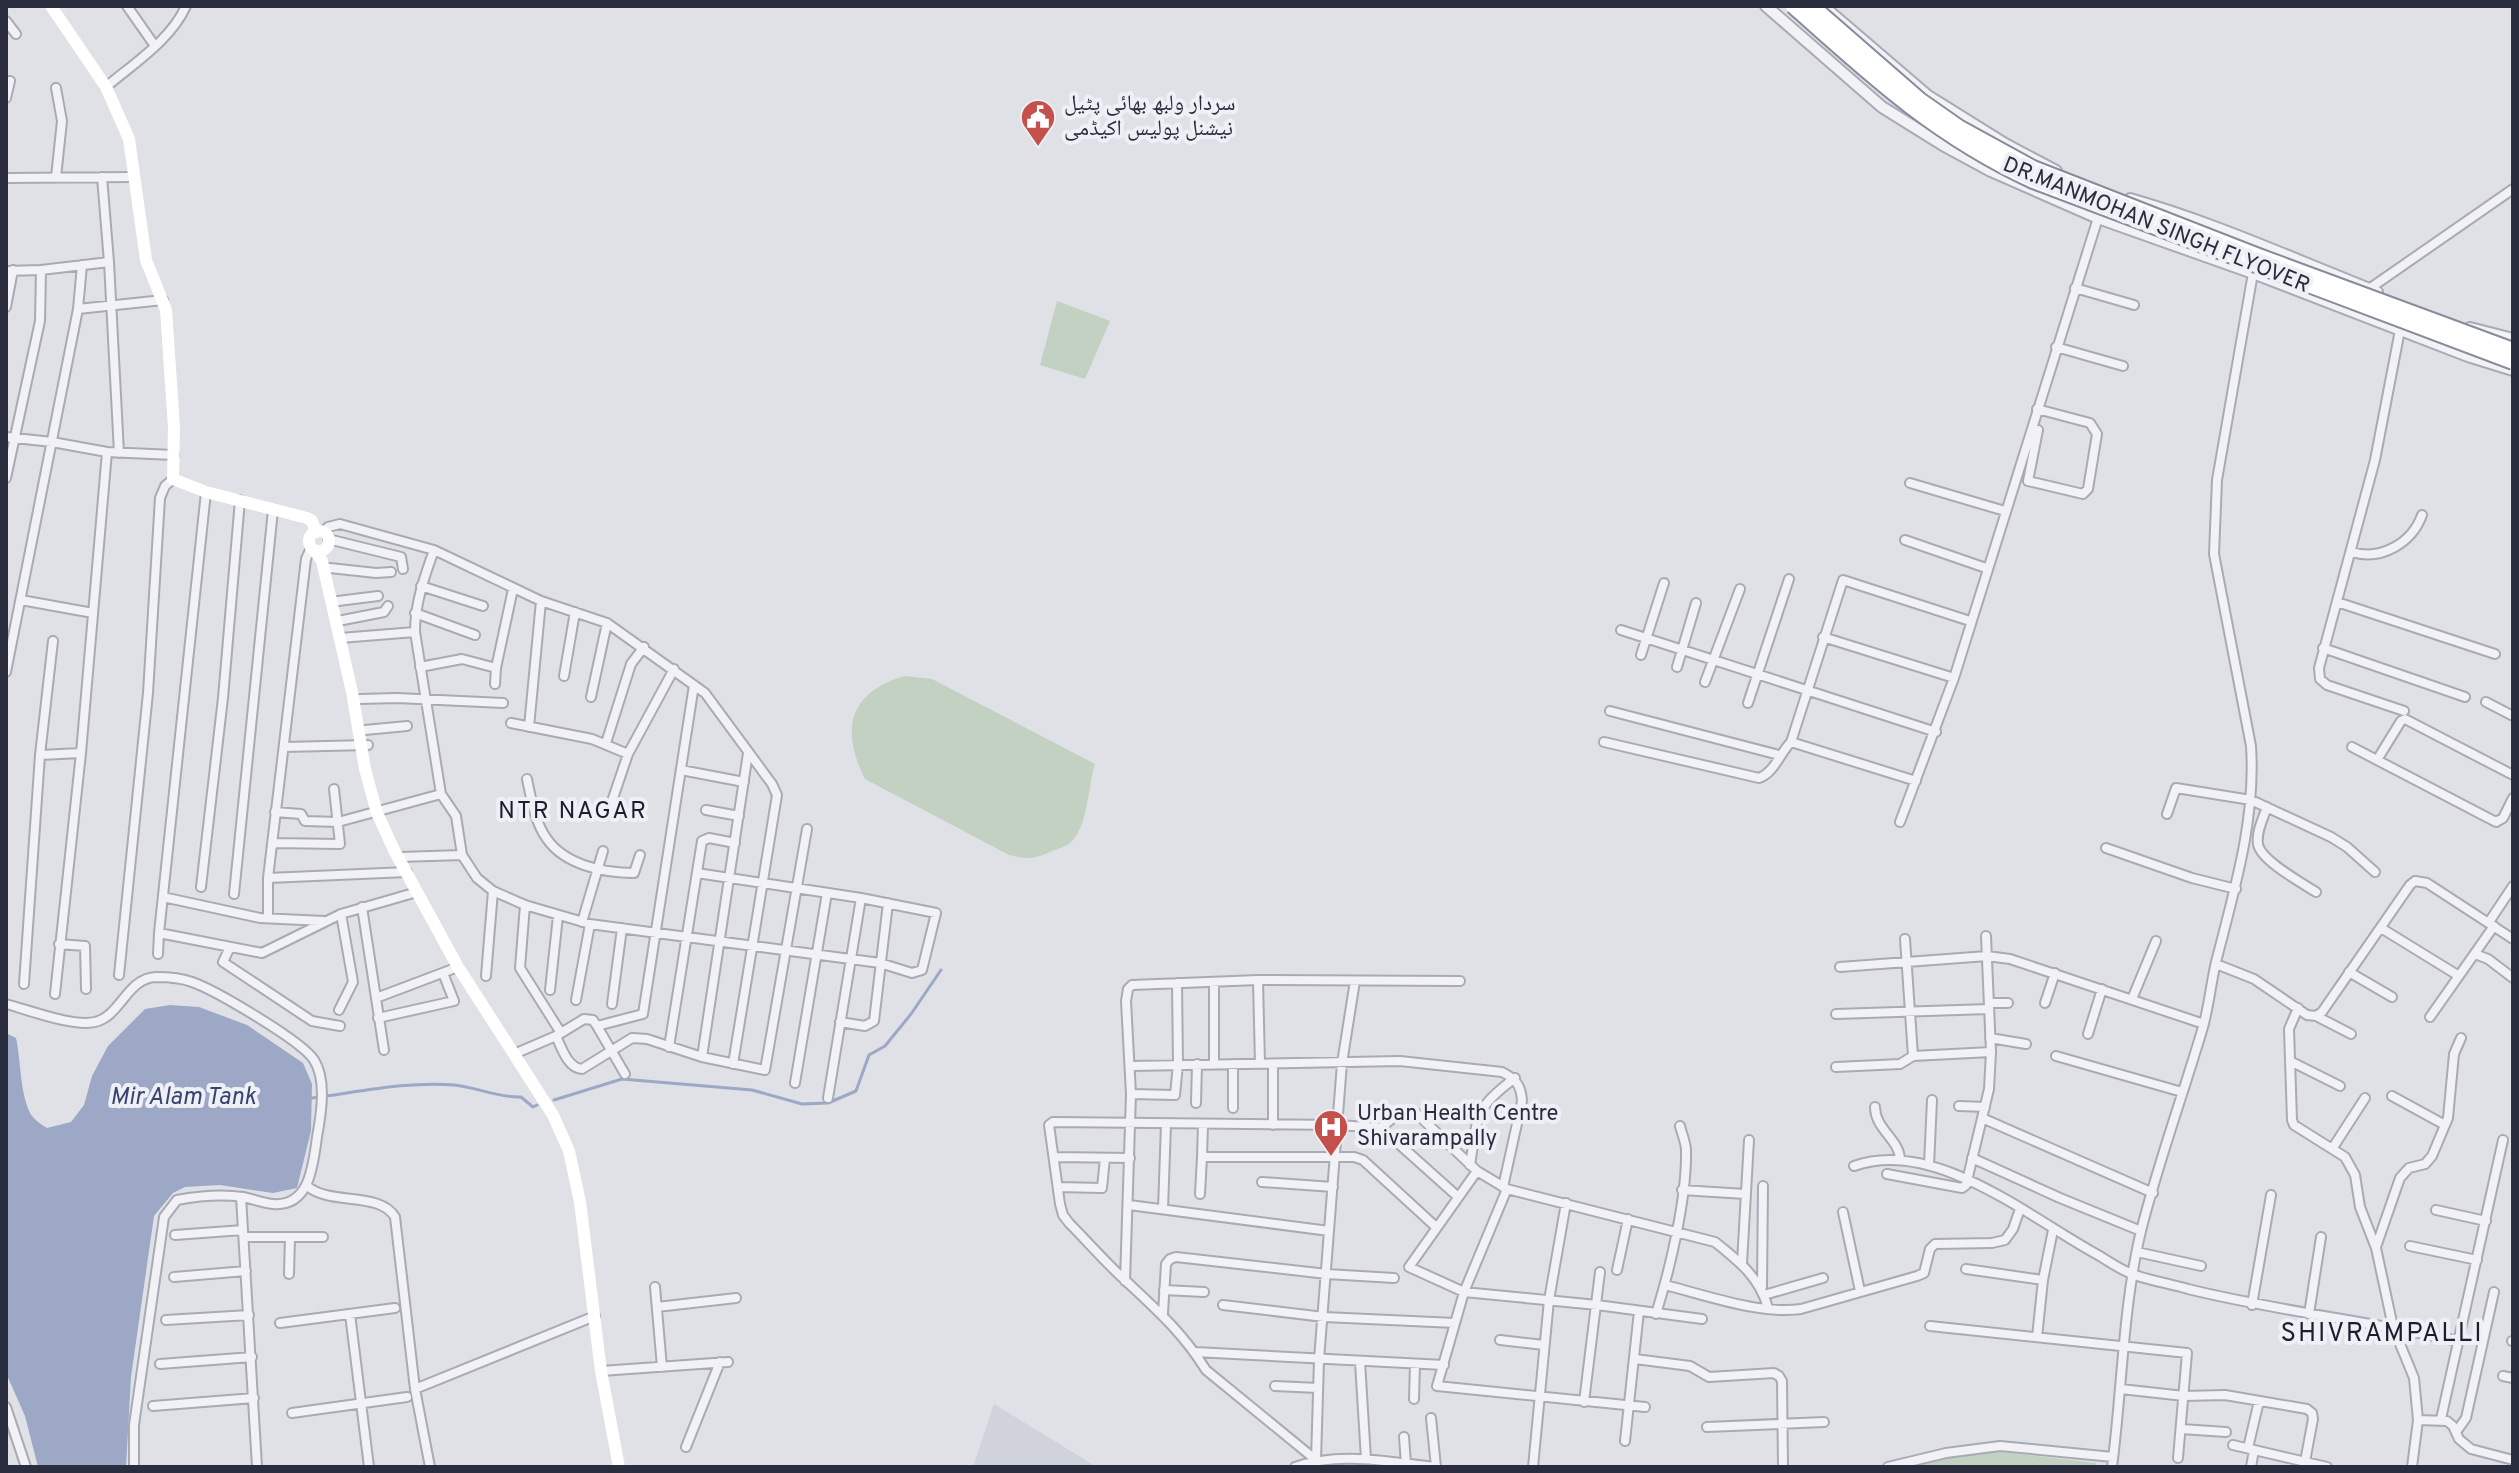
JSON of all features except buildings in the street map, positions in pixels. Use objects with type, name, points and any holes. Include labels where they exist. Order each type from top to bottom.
[{"type":"highway","name":"DR.MANMOHAN SINGH FLYOVER","points":[[1793,6],[1879,83],[1927,121],[2004,168],[2401,322],[2513,362]]},
{"type":"highway","name":"DR.MANMOHAN SINGH FLYOVER","points":[[1812,6],[1920,100],[1960,128],[2033,168],[2513,350]]},
{"type":"main road","points":[[51,6],[106,87],[129,139],[146,260],[163,300],[174,427],[173,479],[206,492],[312,521],[330,568],[343,620],[343,637],[364,745],[381,812],[417,892],[458,967],[553,1115],[569,1151],[580,1202],[601,1371],[619,1467]]},
{"type":"main road","points":[[320,542],[322,561],[360,699],[364,745]]},
{"type":"street","points":[[127,6],[155,46]]},
{"type":"street","points":[[106,87],[155,46],[186,6]]},
{"type":"street","points":[[1766,6],[1882,107],[1991,171],[2098,218],[2513,370]]},
{"type":"street","points":[[1823,6],[1928,96],[2005,144],[2064,175],[2105,193],[2170,210],[2265,245],[2476,330],[2513,339]]},
{"type":"street","points":[[6,21],[16,34]]},
{"type":"street","points":[[6,98],[10,81]]},
{"type":"street","points":[[56,88],[62,121],[56,177]]},
{"type":"street","points":[[102,177],[119,453]]},
{"type":"street","points":[[6,178],[133,177]]},
{"type":"street","points":[[2358,312],[2369,289],[2513,189]]},
{"type":"street","points":[[1900,822],[1954,678],[2098,218]]},
{"type":"street","points":[[6,307],[9,271],[109,262]]},
{"type":"street","points":[[6,672],[78,309],[82,265]]},
{"type":"street","points":[[6,478],[10,438],[40,321],[41,270]]},
{"type":"street","points":[[1888,1467],[1946,1453],[2000,1446],[2112,1462],[2133,1275],[2141,1231],[2204,1024],[2236,889],[2251,800],[2251,746],[2214,554],[2217,480],[2253,273]]},
{"type":"street","points":[[2075,288],[2134,305]]},
{"type":"street","points":[[78,309],[163,300]]},
{"type":"street","points":[[2400,330],[2375,460],[2323,648],[2320,679],[2327,685],[2404,711]]},
{"type":"street","points":[[2056,347],[2123,366]]},
{"type":"street","points":[[2037,409],[2095,427],[2097,434],[2088,489],[2083,494],[2028,481],[2038,430]]},
{"type":"street","points":[[10,438],[107,452],[174,455]]},
{"type":"street","points":[[55,994],[81,753],[107,452]]},
{"type":"street","points":[[119,975],[148,693],[160,498],[165,486],[173,479]]},
{"type":"street","points":[[1910,483],[2005,511]]},
{"type":"street","points":[[158,954],[206,492]]},
{"type":"street","points":[[201,887],[223,698],[240,500]]},
{"type":"street","points":[[234,894],[273,510]]},
{"type":"street","points":[[2352,552],[2367,557],[2384,553],[2416,531],[2422,515]]},
{"type":"street","points":[[268,918],[268,878],[306,559],[328,527],[340,524],[434,550],[541,601],[607,623],[644,647],[705,693],[777,795],[733,1064]]},
{"type":"street","points":[[1905,540],[1986,568]]},
{"type":"street","points":[[320,542],[401,557],[403,569]]},
{"type":"street","points":[[434,550],[421,586],[415,613],[415,632],[441,794],[456,816],[462,855],[477,878],[493,891],[525,905],[586,923],[880,963],[912,973],[922,970],[936,913],[861,898],[697,873]]},
{"type":"street","points":[[330,568],[391,572]]},
{"type":"street","points":[[1748,703],[1789,579]]},
{"type":"street","points":[[1604,742],[1751,778],[1768,775],[1779,755],[1791,742],[1843,580],[1970,621]]},
{"type":"street","points":[[1641,655],[1664,583]]},
{"type":"street","points":[[421,586],[483,606]]},
{"type":"street","points":[[495,684],[513,589]]},
{"type":"street","points":[[1705,682],[1740,589]]},
{"type":"street","points":[[338,601],[378,596]]},
{"type":"street","points":[[21,600],[93,613]]},
{"type":"street","points":[[529,727],[541,601]]},
{"type":"street","points":[[2337,602],[2495,654]]},
{"type":"street","points":[[1677,667],[1696,603]]},
{"type":"street","points":[[343,620],[384,612],[388,606]]},
{"type":"street","points":[[564,676],[575,612]]},
{"type":"street","points":[[415,613],[475,635]]},
{"type":"street","points":[[591,697],[607,623]]},
{"type":"street","points":[[1621,630],[1936,732]]},
{"type":"street","points":[[343,637],[415,632]]},
{"type":"street","points":[[1823,637],[1954,678]]},
{"type":"street","points":[[24,984],[40,755],[53,641]]},
{"type":"street","points":[[606,743],[631,664],[644,647]]},
{"type":"street","points":[[2323,648],[2465,697]]},
{"type":"street","points":[[420,667],[462,659],[496,668]]},
{"type":"street","points":[[608,813],[628,754],[674,669]]},
{"type":"street","points":[[597,1026],[643,1014],[694,685]]},
{"type":"street","points":[[360,699],[503,703]]},
{"type":"street","points":[[2486,702],[2513,716]]},
{"type":"street","points":[[1610,711],[1779,755]]},
{"type":"street","points":[[2377,760],[2405,719],[2513,775]]},
{"type":"street","points":[[511,723],[606,743],[628,754]]},
{"type":"street","points":[[365,730],[407,726]]},
{"type":"street","points":[[1791,742],[1916,781]]},
{"type":"street","points":[[284,747],[364,745]]},
{"type":"street","points":[[2352,747],[2496,822],[2503,818],[2513,798]]},
{"type":"street","points":[[702,1057],[748,752]]},
{"type":"street","points":[[40,755],[81,753]]},
{"type":"street","points":[[681,770],[744,782]]},
{"type":"street","points":[[527,779],[539,824],[548,840],[572,860],[598,868],[634,873],[640,855]]},
{"type":"street","points":[[2167,814],[2176,788],[2251,800],[2339,842],[2375,872]]},
{"type":"street","points":[[272,843],[340,844],[334,789]]},
{"type":"street","points":[[275,812],[301,814],[305,821],[338,822],[441,794]]},
{"type":"street","points":[[2267,807],[2258,834],[2258,848],[2264,856],[2316,892]]},
{"type":"street","points":[[706,810],[739,816]]},
{"type":"street","points":[[525,905],[520,968],[572,1066],[578,1069],[632,1038],[647,1039],[702,1057],[765,1070],[807,829]]},
{"type":"street","points":[[669,1047],[705,839],[735,843]]},
{"type":"street","points":[[2106,848],[2192,878],[2236,889]]},
{"type":"street","points":[[576,1000],[586,923],[603,851]]},
{"type":"street","points":[[400,857],[462,855]]},
{"type":"street","points":[[268,878],[408,872]]},
{"type":"street","points":[[2316,1016],[2322,1012],[2412,882],[2419,880],[2513,939]]},
{"type":"street","points":[[2430,1017],[2475,954],[2513,886]]},
{"type":"street","points":[[486,976],[493,891]]},
{"type":"street","points":[[159,933],[262,953],[341,914],[417,892]]},
{"type":"street","points":[[795,1083],[827,893]]},
{"type":"street","points":[[163,897],[268,918],[326,921]]},
{"type":"street","points":[[828,1098],[861,898]]},
{"type":"street","points":[[840,1022],[865,1026],[874,1021],[888,903]]},
{"type":"street","points":[[362,907],[384,1050]]},
{"type":"street","points":[[339,1010],[353,982],[341,914]]},
{"type":"street","points":[[550,990],[558,916]]},
{"type":"street","points":[[612,1004],[622,928]]},
{"type":"street","points":[[2381,928],[2459,976]]},
{"type":"street","points":[[1887,1174],[1962,1188],[1966,1185],[1989,1089],[1991,1052],[1986,936]]},
{"type":"street","points":[[1905,939],[1913,1056]]},
{"type":"street","points":[[2132,999],[2156,941]]},
{"type":"street","points":[[59,944],[85,946],[86,989]]},
{"type":"street","points":[[230,947],[223,962],[312,1021],[340,1026]]},
{"type":"street","points":[[2475,954],[2488,959],[2513,978]]},
{"type":"street","points":[[1840,967],[1987,956],[2010,959],[2204,1024]]},
{"type":"street","points":[[2216,964],[2254,979],[2307,1015],[2316,1016],[2351,1034]]},
{"type":"street","points":[[376,998],[458,967]]},
{"type":"street","points":[[2349,972],[2392,997]]},
{"type":"street","points":[[378,1018],[454,1001],[443,973]]},
{"type":"street","points":[[2045,1003],[2055,973]]},
{"type":"street","points":[[6,1004],[82,1023],[96,1022],[111,1015],[133,987],[151,977],[189,981],[209,989],[301,1046],[315,1061],[321,1103],[312,1171],[307,1186],[288,1203],[273,1204],[241,1197],[177,1200],[164,1217],[134,1425],[134,1467]]},
{"type":"street","points":[[1258,980],[1260,1064]]},
{"type":"street","points":[[1125,1281],[1131,1094],[1128,989],[1138,984],[1258,980],[1460,981]]},
{"type":"street","points":[[1316,1460],[1319,1360],[1342,1063],[1355,981]]},
{"type":"street","points":[[1214,982],[1214,1064]]},
{"type":"street","points":[[1131,1094],[1175,1095],[1178,1064],[1177,983]]},
{"type":"street","points":[[2088,1034],[2102,989]]},
{"type":"street","points":[[1836,1014],[2008,1003]]},
{"type":"street","points":[[2298,1008],[2289,1029],[2294,1125],[2352,1165],[2360,1207],[2376,1248],[2393,1327],[2414,1378],[2418,1420],[2412,1467]]},
{"type":"street","points":[[514,1054],[588,1018],[597,1026],[625,1074]]},
{"type":"street","points":[[1990,1038],[2026,1044]]},
{"type":"street","points":[[2376,1248],[2400,1178],[2409,1168],[2425,1164],[2432,1156],[2445,1125],[2451,1102],[2454,1054],[2461,1038]]},
{"type":"street","points":[[1836,1067],[1900,1064],[1913,1056],[1991,1052]]},
{"type":"street","points":[[2056,1056],[2182,1092]]},
{"type":"street","points":[[1131,1066],[1400,1061],[1484,1069],[1515,1078],[1521,1089],[1522,1101],[1505,1188],[1464,1292],[1437,1386],[1645,1407]]},
{"type":"street","points":[[2290,1061],[2340,1086]]},
{"type":"street","points":[[1196,1103],[1197,1064]]},
{"type":"street","points":[[1233,1064],[1233,1108]]},
{"type":"street","points":[[1273,1064],[1273,1125]]},
{"type":"street","points":[[1515,1078],[1483,1105],[1478,1118],[1474,1168],[1409,1267],[1464,1292],[1702,1319]]},
{"type":"street","points":[[2392,1096],[2445,1125]]},
{"type":"street","points":[[2332,1149],[2365,1098]]},
{"type":"street","points":[[1929,1165],[1932,1100]]},
{"type":"street","points":[[1959,1106],[1985,1107]]},
{"type":"street","points":[[1875,1107],[1877,1119],[1898,1146],[1900,1159]]},
{"type":"street","points":[[1381,1128],[1399,1113],[1416,1113],[1474,1168],[1505,1188],[1715,1242],[1742,1263],[1763,1291]]},
{"type":"street","points":[[1982,1118],[2153,1193]]},
{"type":"street","points":[[1316,1460],[1206,1370],[1163,1313],[1125,1281],[1063,1215],[1049,1125],[1053,1122],[1129,1122],[1381,1128],[1457,1196]]},
{"type":"street","points":[[1163,1209],[1166,1124]]},
{"type":"street","points":[[1200,1194],[1203,1125]]},
{"type":"street","points":[[1656,1314],[1665,1285],[1682,1190],[1686,1148],[1680,1126]]},
{"type":"street","points":[[1742,1263],[1749,1140]]},
{"type":"street","points":[[2441,1419],[2503,1140]]},
{"type":"street","points":[[1055,1157],[1130,1158]]},
{"type":"street","points":[[1202,1157],[1354,1157],[1363,1160],[1436,1227]]},
{"type":"street","points":[[1058,1187],[1102,1188],[1105,1158]]},
{"type":"street","points":[[1972,1158],[2141,1231]]},
{"type":"street","points":[[1854,1166],[1870,1161],[1900,1159],[1929,1165],[1967,1179],[2133,1275],[2252,1305],[2393,1327],[2458,1341]]},
{"type":"street","points":[[1262,1182],[1333,1187]]},
{"type":"street","points":[[307,1186],[316,1193],[334,1198],[371,1202],[391,1210],[395,1217],[415,1389],[430,1467]]},
{"type":"street","points":[[1763,1186],[1763,1291],[1768,1308]]},
{"type":"street","points":[[1682,1190],[1745,1194]]},
{"type":"street","points":[[2252,1305],[2271,1195]]},
{"type":"street","points":[[241,1197],[257,1467]]},
{"type":"street","points":[[1533,1467],[1549,1300],[1566,1203]]},
{"type":"street","points":[[1129,1205],[1329,1231]]},
{"type":"street","points":[[1665,1285],[1768,1308],[1786,1311],[1801,1309],[1924,1273],[1930,1249],[1935,1244],[2005,1240],[2013,1229],[2020,1209]]},
{"type":"street","points":[[2436,1210],[2486,1221]]},
{"type":"street","points":[[1843,1212],[1860,1291]]},
{"type":"street","points":[[1617,1270],[1628,1219]]},
{"type":"street","points":[[2037,1337],[2043,1280],[2053,1230]]},
{"type":"street","points":[[175,1235],[323,1237]]},
{"type":"street","points":[[289,1274],[290,1237]]},
{"type":"street","points":[[2309,1314],[2321,1237]]},
{"type":"street","points":[[2410,1246],[2477,1260]]},
{"type":"street","points":[[2137,1252],[2201,1266]]},
{"type":"street","points":[[1163,1313],[1166,1264],[1176,1257],[1327,1274],[1394,1278]]},
{"type":"street","points":[[1966,1269],[2043,1280]]},
{"type":"street","points":[[174,1277],[246,1271]]},
{"type":"street","points":[[1584,1402],[1600,1272]]},
{"type":"street","points":[[1763,1291],[1823,1278]]},
{"type":"street","points":[[655,1287],[662,1367]]},
{"type":"street","points":[[1164,1290],[1204,1292]]},
{"type":"street","points":[[2456,1432],[2466,1418],[2494,1292]]},
{"type":"street","points":[[657,1307],[736,1298]]},
{"type":"street","points":[[1223,1305],[1324,1317],[1455,1323]]},
{"type":"street","points":[[280,1323],[395,1308]]},
{"type":"street","points":[[1625,1441],[1639,1311]]},
{"type":"street","points":[[350,1314],[369,1467]]},
{"type":"street","points":[[166,1320],[249,1315]]},
{"type":"street","points":[[415,1389],[595,1316]]},
{"type":"street","points":[[1930,1326],[2182,1350],[2187,1353],[2178,1458]]},
{"type":"street","points":[[1500,1340],[1544,1345]]},
{"type":"street","points":[[1195,1352],[1444,1365]]},
{"type":"street","points":[[160,1364],[252,1357]]},
{"type":"street","points":[[1635,1359],[1690,1366],[1709,1377],[1774,1373],[1779,1376],[1782,1381],[1783,1467]]},
{"type":"street","points":[[601,1371],[724,1362],[686,1447]]},
{"type":"street","points":[[1360,1362],[1366,1459]]},
{"type":"street","points":[[1414,1399],[1415,1364]]},
{"type":"street","points":[[2503,1376],[2513,1378]]},
{"type":"street","points":[[1275,1386],[1318,1388]]},
{"type":"street","points":[[2121,1389],[2184,1396],[2225,1395],[2307,1409],[2313,1419],[2305,1464]]},
{"type":"street","points":[[292,1413],[407,1397]]},
{"type":"street","points":[[153,1406],[254,1398]]},
{"type":"street","points":[[2251,1467],[2259,1401]]},
{"type":"street","points":[[6,1407],[26,1467]]},
{"type":"street","points":[[1300,1466],[1316,1460],[1366,1459],[1379,1463],[1435,1467],[1431,1418]]},
{"type":"street","points":[[2418,1420],[2441,1419],[2451,1423],[2459,1439],[2471,1449],[2513,1460]]},
{"type":"street","points":[[1707,1427],[1824,1422]]},
{"type":"street","points":[[2181,1429],[2226,1432]]},
{"type":"street","points":[[1404,1437],[1410,1465]]},
{"type":"street","points":[[2233,1445],[2327,1467]]},
{"type":"shaded area","points":[[994,1404],[1097,1467],[973,1467]]},
{"type":"green space","points":[[1057,301],[1110,321],[1085,379],[1040,365]]},
{"type":"green space","points":[[905,676],[932,679],[1095,764],[1081,827],[1070,843],[1035,857],[1009,855],[865,779],[853,744],[855,715],[861,702],[872,692]]},
{"type":"green space","points":[[1978,1449],[2096,1463],[2096,1467],[1886,1467]]},
{"type":"water","name":"Mir Alam Tank","points":[[170,1005],[199,1007],[247,1025],[303,1063],[312,1084],[311,1131],[297,1188],[273,1193],[220,1185],[185,1187],[173,1193],[154,1216],[131,1377],[126,1467],[38,1467],[25,1416],[6,1373],[6,1033],[16,1038],[28,1108],[33,1118],[47,1128],[71,1122],[84,1105],[92,1076],[108,1046],[145,1009]]},
{"type":"waterway","points":[[554,1100],[622,1079],[752,1090],[802,1104],[828,1103],[856,1091],[869,1055],[885,1046],[941,970]]},
{"type":"waterway","points":[[312,1098],[436,1084],[521,1097],[533,1107],[537,1105]]},
{"type":"place","name":"سردار ولبھ بھائی پٹیل نیشنل پولیس اکیڈمی","points":[[1038,148]]},
{"type":"place","name":"Urban Health Centre Shivarampally","points":[[1331,1158]]},
{"type":"district","name":"NTR NAGAR","points":[[573,812]]},
{"type":"district","name":"SHIVRAMPALLI","points":[[2382,1334]]}]
